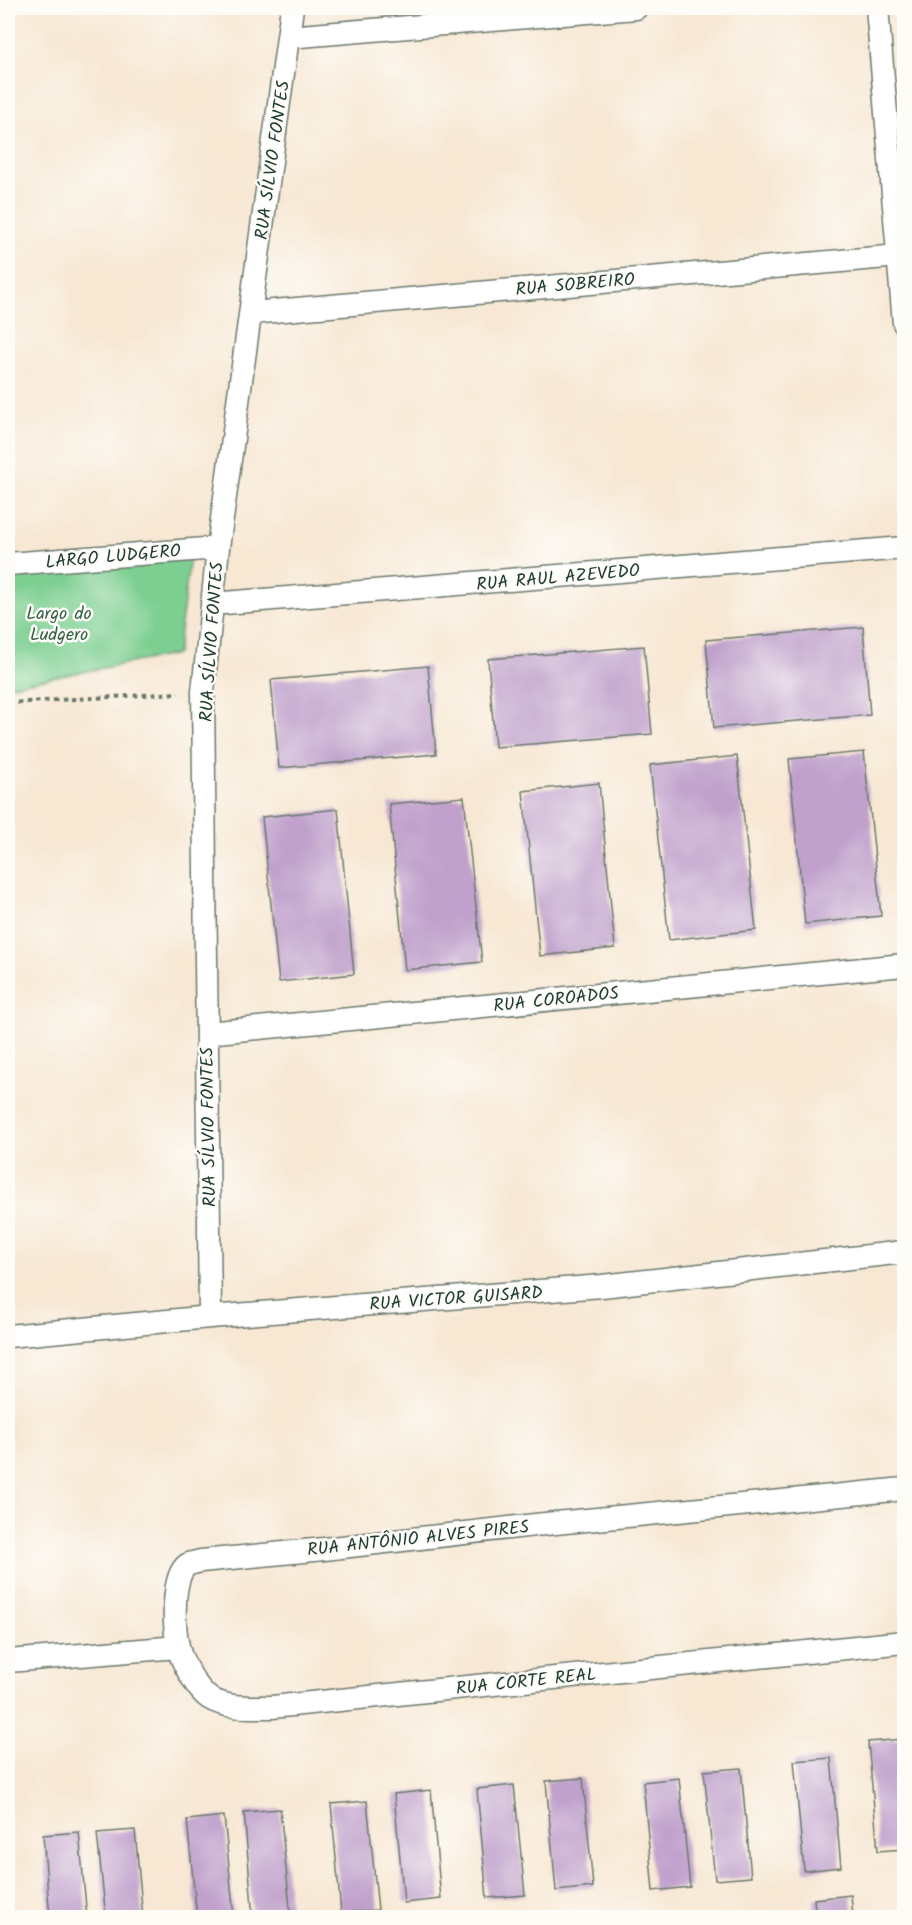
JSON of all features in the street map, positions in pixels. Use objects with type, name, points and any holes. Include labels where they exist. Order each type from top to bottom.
[{"type":"street","name":"RUA SÍLVIO FONTES","points":[[210,1317],[203,691],[218,548],[292,8]]},
{"type":"street","points":[[288,37],[636,8]]},
{"type":"street","points":[[877,8],[904,323]]},
{"type":"street","name":"RUA SOBREIRO","points":[[251,313],[898,256]]},
{"type":"street","name":"LARGO LUDGERO","points":[[8,564],[218,548]]},
{"type":"street","name":"RUA RAUL AZEVEDO","points":[[212,604],[904,548]]},
{"type":"street","name":"RUA COROADOS","points":[[207,1033],[904,965]]},
{"type":"street","name":"RUA VICTOR GUISARD","points":[[8,1336],[210,1317],[602,1286],[904,1252]]},
{"type":"street","name":"RUA ANTÔNIO ALVES PIRES","points":[[178,1647],[176,1589],[180,1575],[187,1565],[201,1560],[904,1489]]},
{"type":"street","name":"RUA CORTE REAL","points":[[178,1647],[193,1679],[207,1697],[229,1706],[261,1707],[904,1642]]},
{"type":"street","points":[[8,1661],[178,1647]]},
{"type":"path","points":[[8,703],[203,691]]},
{"type":"green space","name":"Largo do Ludgero","points":[[190,557],[177,654],[8,686],[8,577]]},
{"type":"building","points":[[863,627],[870,715],[714,728],[706,640]]},
{"type":"building","points":[[644,646],[652,734],[495,747],[488,659]]},
{"type":"building","points":[[428,666],[436,754],[279,768],[271,680]]},
{"type":"building","points":[[864,752],[881,916],[805,924],[789,759]]},
{"type":"building","points":[[737,756],[756,930],[669,940],[650,765]]},
{"type":"building","points":[[599,783],[615,948],[540,956],[523,791]]},
{"type":"building","points":[[464,797],[482,962],[405,970],[389,804]]},
{"type":"building","points":[[338,809],[354,974],[279,982],[262,817]]},
{"type":"building","points":[[904,1739],[904,1849],[878,1851],[868,1742]]},
{"type":"building","points":[[831,1758],[841,1867],[804,1871],[794,1761]]},
{"type":"building","points":[[741,1768],[751,1877],[715,1880],[704,1771]]},
{"type":"building","points":[[583,1778],[593,1887],[556,1891],[546,1781]]},
{"type":"building","points":[[679,1778],[690,1887],[653,1891],[643,1782]]},
{"type":"building","points":[[514,1785],[525,1895],[487,1898],[477,1789]]},
{"type":"building","points":[[431,1790],[441,1899],[404,1903],[394,1794]]},
{"type":"building","points":[[367,1801],[378,1910],[341,1913],[331,1804]]},
{"type":"building","points":[[280,1809],[291,1918],[253,1918],[244,1812]]},
{"type":"building","points":[[224,1816],[234,1918],[197,1918],[187,1820]]},
{"type":"building","points":[[135,1830],[143,1918],[106,1918],[97,1833]]},
{"type":"building","points":[[79,1832],[87,1918],[50,1918],[43,1835]]},
{"type":"building","points":[[904,1877],[904,1914],[903,1914],[900,1878]]},
{"type":"building","points":[[851,1895],[853,1918],[816,1918],[814,1899]]}]
